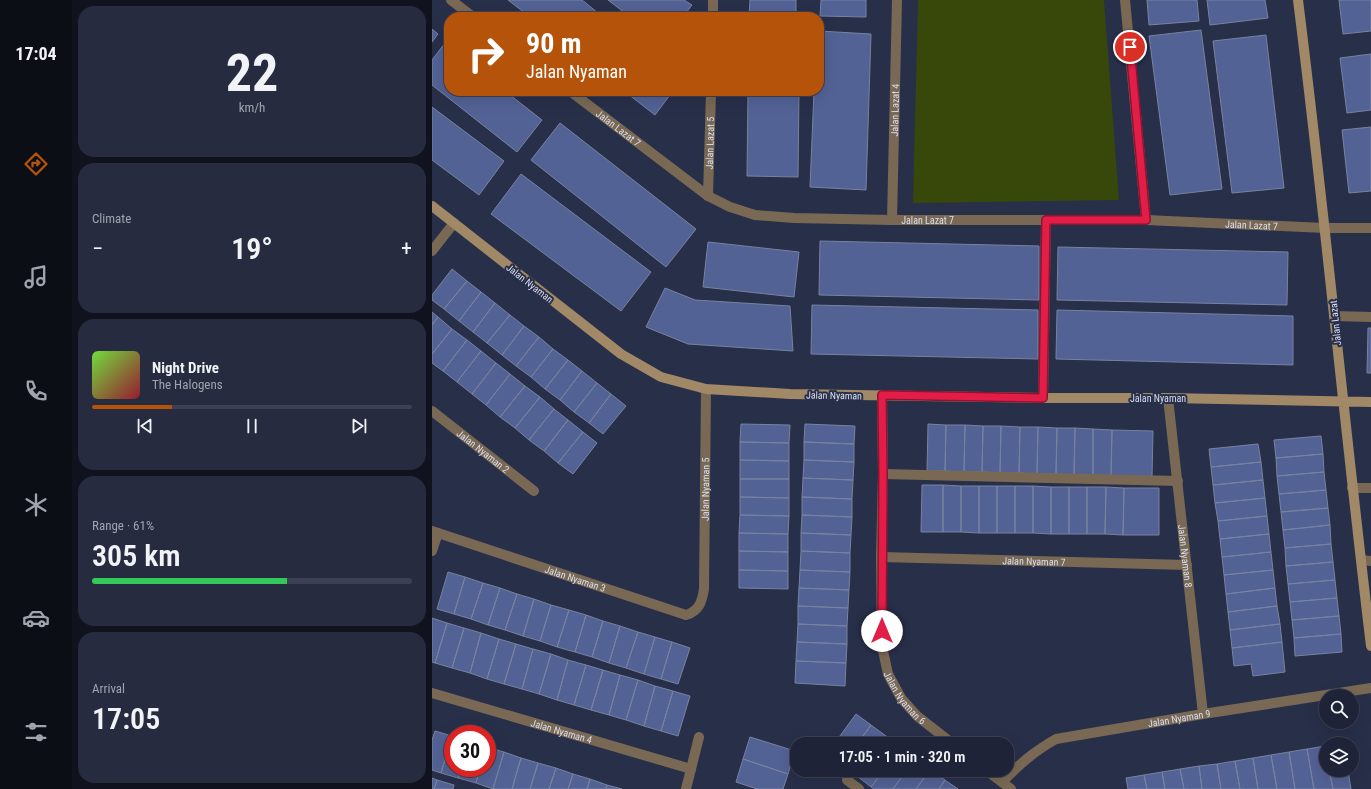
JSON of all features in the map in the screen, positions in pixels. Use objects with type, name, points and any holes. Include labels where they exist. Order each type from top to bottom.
[{"type":"street","points":[[451,0],[467,12]]},
{"type":"street","points":[[713,0],[713,12]]},
{"type":"street","name":"Jalan Lazat 4","points":[[892,220],[898,0]]},
{"type":"street","points":[[1125,0],[1146,220]]},
{"type":"street","name":"Jalan Lazat","points":[[1298,0],[1325,228],[1352,488],[1366,560],[1371,646]]},
{"type":"street","name":"Jalan Lazat 7","points":[[577,96],[708,196],[730,207],[755,215],[794,218],[892,220],[1146,220],[1325,228],[1371,228]]},
{"type":"street","name":"Jalan Lazat 5","points":[[708,196],[711,96]]},
{"type":"street","name":"Jalan Nyaman","points":[[432,206],[621,354],[660,377],[706,389],[790,394],[1043,398],[1168,398],[1371,402]]},
{"type":"street","points":[[1043,398],[1046,220]]},
{"type":"street","points":[[432,251],[454,223]]},
{"type":"street","points":[[1334,316],[1371,317]]},
{"type":"street","name":"Jalan Nyaman 5","points":[[704,589],[706,389]]},
{"type":"street","name":"Jalan Nyaman 6","points":[[882,395],[882,646],[888,674],[901,698],[917,716],[944,737]]},
{"type":"street","name":"Jalan Nyaman 8","points":[[1168,398],[1203,714]]},
{"type":"street","name":"Jalan Nyaman 2","points":[[432,411],[534,491]]},
{"type":"street","points":[[883,474],[1178,481]]},
{"type":"street","points":[[1352,488],[1371,488]]},
{"type":"street","points":[[432,551],[435,532]]},
{"type":"street","name":"Jalan Nyaman 3","points":[[435,532],[686,615],[692,613],[698,608],[702,601],[704,589]]},
{"type":"street","name":"Jalan Nyaman 7","points":[[881,557],[1187,565]]},
{"type":"street","name":"Jalan Nyaman 9","points":[[1002,782],[1038,748],[1056,739],[1371,688]]},
{"type":"street","name":"Jalan Nyaman 4","points":[[432,693],[691,769]]},
{"type":"street","points":[[686,789],[699,736]]},
{"type":"street","points":[[995,777],[1011,789]]},
{"type":"street","points":[[847,780],[859,789]]},
{"type":"green space","points":[[918,0],[1104,0],[1119,200],[913,203]]},
{"type":"building","points":[[508,0],[582,0],[597,12],[524,12]]},
{"type":"building","points":[[608,0],[684,0],[692,5],[687,12],[624,12]]},
{"type":"building","points":[[750,0],[796,0],[796,12],[749,12]]},
{"type":"building","points":[[821,0],[866,0],[866,17],[824,16],[824,12],[820,12]]},
{"type":"building","points":[[1147,0],[1197,0],[1199,21],[1149,25]]},
{"type":"building","points":[[1207,0],[1265,0],[1268,18],[1210,25]]},
{"type":"building","points":[[1339,0],[1371,0],[1371,31],[1343,34]]},
{"type":"building","points":[[432,29],[438,34],[432,42]]},
{"type":"building","points":[[1201,30],[1222,189],[1170,195],[1149,36]]},
{"type":"building","points":[[824,31],[871,34],[866,190],[810,187],[814,96],[824,96]]},
{"type":"building","points":[[1266,35],[1284,188],[1232,193],[1213,41]]},
{"type":"building","points":[[444,44],[444,94],[432,85],[432,60]]},
{"type":"building","points":[[1371,54],[1371,110],[1347,113],[1340,58]]},
{"type":"building","points":[[446,96],[511,96],[542,120],[517,152]]},
{"type":"building","points":[[630,96],[669,96],[655,115]]},
{"type":"building","points":[[748,96],[799,96],[798,177],[747,176]]},
{"type":"building","points":[[432,107],[504,161],[479,195],[432,160]]},
{"type":"building","points":[[560,123],[696,229],[666,267],[531,160]]},
{"type":"building","points":[[1371,127],[1371,191],[1349,193],[1342,130]]},
{"type":"building","points":[[521,174],[651,272],[621,311],[491,214]]},
{"type":"building","points":[[820,241],[1039,246],[1039,300],[819,295]]},
{"type":"building","points":[[708,242],[799,252],[794,297],[703,287]]},
{"type":"building","points":[[1058,247],[1288,252],[1287,305],[1057,300]]},
{"type":"building","points":[[452,269],[467,281],[444,309],[432,300],[432,295]]},
{"type":"building","points":[[467,281],[481,292],[459,321],[444,309]]},
{"type":"building","points":[[665,288],[695,300],[790,306],[793,351],[688,344],[646,327]]},
{"type":"building","points":[[481,292],[495,303],[473,332],[459,321]]},
{"type":"building","points":[[495,303],[510,315],[487,343],[473,332]]},
{"type":"building","points":[[812,305],[1038,310],[1038,359],[811,354]]},
{"type":"building","points":[[1057,310],[1293,316],[1293,365],[1056,359]]},
{"type":"building","points":[[432,312],[438,317],[432,325]]},
{"type":"building","points":[[510,315],[524,326],[502,355],[487,343]]},
{"type":"building","points":[[438,317],[452,329],[432,354],[432,325]]},
{"type":"building","points":[[524,326],[539,337],[516,366],[502,355]]},
{"type":"building","points":[[1368,328],[1371,328],[1371,373],[1367,373]]},
{"type":"building","points":[[452,329],[467,340],[443,371],[432,363],[432,354]]},
{"type":"building","points":[[539,337],[553,349],[531,377],[516,366]]},
{"type":"building","points":[[467,340],[481,351],[457,382],[443,371]]},
{"type":"building","points":[[553,349],[568,360],[545,389],[531,377]]},
{"type":"building","points":[[481,351],[496,363],[472,394],[457,382]]},
{"type":"building","points":[[568,360],[582,371],[560,400],[545,389]]},
{"type":"building","points":[[496,363],[510,374],[486,405],[472,394]]},
{"type":"building","points":[[582,371],[597,383],[574,412],[560,400]]},
{"type":"building","points":[[510,374],[525,386],[500,417],[486,405]]},
{"type":"building","points":[[597,383],[611,394],[589,423],[574,412]]},
{"type":"building","points":[[525,386],[540,397],[515,428],[500,417]]},
{"type":"building","points":[[611,394],[626,406],[603,434],[589,423]]},
{"type":"building","points":[[540,397],[554,409],[529,440],[515,428]]},
{"type":"building","points":[[554,409],[568,420],[544,451],[529,440]]},
{"type":"building","points":[[568,420],[583,432],[558,463],[544,451]]},
{"type":"building","points":[[741,424],[790,425],[789,443],[740,442]]},
{"type":"building","points":[[805,424],[855,426],[854,444],[804,442]]},
{"type":"building","points":[[928,424],[946,425],[945,471],[927,471]]},
{"type":"building","points":[[946,425],[965,425],[964,472],[945,471]]},
{"type":"building","points":[[965,425],[983,426],[982,472],[964,472]]},
{"type":"building","points":[[983,426],[1001,426],[1000,473],[982,472]]},
{"type":"building","points":[[1001,426],[1020,427],[1019,473],[1000,473]]},
{"type":"building","points":[[1020,427],[1038,427],[1037,474],[1019,473]]},
{"type":"building","points":[[1038,427],[1057,428],[1056,474],[1037,474]]},
{"type":"building","points":[[1057,428],[1075,428],[1074,475],[1056,474]]},
{"type":"building","points":[[1075,428],[1093,429],[1093,475],[1074,475]]},
{"type":"building","points":[[1093,429],[1112,430],[1111,476],[1093,475]]},
{"type":"building","points":[[1112,430],[1153,431],[1152,477],[1111,476]]},
{"type":"building","points":[[583,432],[597,443],[573,474],[558,463]]},
{"type":"building","points":[[1321,436],[1323,454],[1276,458],[1274,440]]},
{"type":"building","points":[[740,442],[789,443],[789,461],[740,460]]},
{"type":"building","points":[[804,442],[854,444],[854,462],[804,460]]},
{"type":"building","points":[[1258,444],[1261,462],[1211,467],[1209,449]]},
{"type":"building","points":[[1323,454],[1324,472],[1277,476],[1276,458]]},
{"type":"building","points":[[740,460],[789,461],[789,479],[740,479]]},
{"type":"building","points":[[804,460],[854,462],[853,480],[803,478]]},
{"type":"building","points":[[1261,462],[1263,480],[1213,485],[1211,467]]},
{"type":"building","points":[[1324,472],[1326,490],[1279,494],[1277,476]]},
{"type":"building","points":[[803,478],[853,480],[852,499],[802,497]]},
{"type":"building","points":[[740,479],[789,479],[789,498],[740,497]]},
{"type":"building","points":[[1263,480],[1265,498],[1215,503],[1213,485]]},
{"type":"building","points":[[922,485],[943,485],[943,532],[921,532]]},
{"type":"building","points":[[943,485],[961,486],[961,532],[943,532]]},
{"type":"building","points":[[961,486],[979,486],[979,533],[961,532]]},
{"type":"building","points":[[979,486],[997,486],[997,533],[979,533]]},
{"type":"building","points":[[997,486],[1015,486],[1015,533],[997,533]]},
{"type":"building","points":[[1015,486],[1033,486],[1033,533],[1015,533]]},
{"type":"building","points":[[1033,486],[1051,487],[1051,534],[1033,533]]},
{"type":"building","points":[[1051,487],[1069,487],[1069,534],[1051,534]]},
{"type":"building","points":[[1069,487],[1087,487],[1087,534],[1069,534]]},
{"type":"building","points":[[1087,487],[1106,487],[1105,534],[1087,534]]},
{"type":"building","points":[[1106,487],[1124,488],[1123,535],[1105,534]]},
{"type":"building","points":[[1124,488],[1159,488],[1159,535],[1123,535]]},
{"type":"building","points":[[1326,490],[1328,508],[1281,512],[1279,494]]},
{"type":"building","points":[[740,497],[789,498],[789,516],[740,515]]},
{"type":"building","points":[[802,497],[852,499],[852,517],[802,515]]},
{"type":"building","points":[[1265,498],[1267,516],[1218,521],[1215,503]]},
{"type":"building","points":[[1328,508],[1330,525],[1283,530],[1281,512]]},
{"type":"building","points":[[740,515],[789,516],[788,534],[739,533]]},
{"type":"building","points":[[802,515],[852,517],[851,535],[801,533]]},
{"type":"building","points":[[1267,516],[1269,534],[1220,539],[1218,521]]},
{"type":"building","points":[[1330,525],[1331,544],[1285,548],[1283,530]]},
{"type":"building","points":[[739,533],[788,534],[788,552],[739,551]]},
{"type":"building","points":[[801,533],[851,535],[850,553],[801,551]]},
{"type":"building","points":[[1269,534],[1271,552],[1222,557],[1220,539]]},
{"type":"building","points":[[1331,544],[1333,562],[1286,566],[1285,548]]},
{"type":"building","points":[[739,551],[788,552],[788,571],[739,570]]},
{"type":"building","points":[[801,551],[850,553],[850,572],[800,570]]},
{"type":"building","points":[[1271,552],[1273,570],[1224,575],[1222,557]]},
{"type":"building","points":[[1333,562],[1335,580],[1288,584],[1286,566]]},
{"type":"building","points":[[739,570],[788,571],[788,589],[739,588]]},
{"type":"building","points":[[800,570],[850,572],[849,590],[799,588]]},
{"type":"building","points":[[1273,570],[1275,588],[1226,594],[1224,575]]},
{"type":"building","points":[[448,572],[465,577],[454,614],[437,609]]},
{"type":"building","points":[[465,577],[483,583],[471,619],[454,614]]},
{"type":"building","points":[[1335,580],[1337,598],[1290,602],[1288,584]]},
{"type":"building","points":[[483,583],[500,588],[488,625],[471,619]]},
{"type":"building","points":[[500,588],[517,594],[505,630],[488,625]]},
{"type":"building","points":[[799,588],[849,590],[848,608],[798,606]]},
{"type":"building","points":[[1275,588],[1277,606],[1228,612],[1226,594]]},
{"type":"building","points":[[517,594],[534,599],[523,636],[505,630]]},
{"type":"building","points":[[1337,598],[1339,616],[1292,620],[1290,602]]},
{"type":"building","points":[[534,599],[551,605],[540,641],[523,636]]},
{"type":"building","points":[[551,605],[569,610],[557,647],[540,641]]},
{"type":"building","points":[[798,606],[848,608],[847,626],[798,624]]},
{"type":"building","points":[[1277,606],[1280,624],[1230,630],[1228,612]]},
{"type":"building","points":[[569,610],[586,615],[575,652],[557,647]]},
{"type":"building","points":[[586,615],[603,621],[592,657],[575,652]]},
{"type":"building","points":[[1339,616],[1341,634],[1294,638],[1292,620]]},
{"type":"building","points":[[432,618],[447,623],[435,663],[432,662]]},
{"type":"building","points":[[603,621],[620,626],[609,663],[592,657]]},
{"type":"building","points":[[447,623],[464,628],[452,668],[435,663]]},
{"type":"building","points":[[798,624],[847,626],[847,644],[797,642]]},
{"type":"building","points":[[1280,624],[1282,642],[1232,648],[1230,630]]},
{"type":"building","points":[[620,626],[638,632],[626,668],[609,663]]},
{"type":"building","points":[[464,628],[481,633],[470,673],[452,668]]},
{"type":"building","points":[[638,632],[655,637],[644,674],[626,668]]},
{"type":"building","points":[[481,633],[499,639],[487,679],[470,673]]},
{"type":"building","points":[[1341,634],[1342,652],[1295,656],[1294,638]]},
{"type":"building","points":[[655,637],[672,642],[661,679],[644,674]]},
{"type":"building","points":[[499,639],[516,644],[504,684],[487,679]]},
{"type":"building","points":[[672,642],[690,648],[678,684],[661,679]]},
{"type":"building","points":[[797,642],[847,644],[846,663],[796,661]]},
{"type":"building","points":[[1282,642],[1285,672],[1253,676],[1251,664],[1234,666],[1232,648]]},
{"type":"building","points":[[516,644],[533,649],[522,689],[504,684]]},
{"type":"building","points":[[533,649],[551,654],[539,694],[522,689]]},
{"type":"building","points":[[551,654],[568,660],[557,700],[539,694]]},
{"type":"building","points":[[568,660],[586,665],[574,705],[557,700]]},
{"type":"building","points":[[796,661],[846,663],[845,686],[795,683]]},
{"type":"building","points":[[586,665],[603,670],[591,710],[574,705]]},
{"type":"building","points":[[603,670],[620,675],[609,715],[591,710]]},
{"type":"building","points":[[620,675],[638,680],[626,720],[609,715]]},
{"type":"building","points":[[638,680],[655,686],[644,726],[626,720]]},
{"type":"building","points":[[655,686],[673,691],[661,731],[644,726]]},
{"type":"building","points":[[673,691],[690,696],[678,736],[661,731]]},
{"type":"building","points":[[856,714],[871,725],[862,737],[839,737]]},
{"type":"building","points":[[871,725],[886,736],[885,737],[862,737]]},
{"type":"building","points":[[435,731],[444,734],[444,763],[441,773],[432,770],[432,740]]},
{"type":"building","points":[[750,737],[790,749],[790,767],[788,774],[743,759]]},
{"type":"building","points":[[1319,747],[1319,777],[1330,777],[1333,789],[1314,789],[1307,749]]},
{"type":"building","points":[[1307,749],[1314,789],[1295,789],[1289,752]]},
{"type":"building","points":[[496,750],[504,752],[493,789],[476,783],[478,777],[496,777]]},
{"type":"building","points":[[504,752],[521,758],[512,789],[493,789]]},
{"type":"building","points":[[1289,752],[1295,789],[1277,789],[1271,755]]},
{"type":"building","points":[[1271,755],[1277,789],[1258,789],[1253,758]]},
{"type":"building","points":[[521,758],[538,763],[530,789],[512,789]]},
{"type":"building","points":[[1253,758],[1258,789],[1240,789],[1235,761]]},
{"type":"building","points":[[743,759],[788,774],[783,789],[757,789],[736,782]]},
{"type":"building","points":[[1235,761],[1240,789],[1221,789],[1217,764]]},
{"type":"building","points":[[444,763],[444,774],[441,773]]},
{"type":"building","points":[[538,763],[556,768],[549,789],[530,789]]},
{"type":"building","points":[[1217,764],[1221,789],[1202,789],[1199,766]]},
{"type":"building","points":[[1199,766],[1202,789],[1184,789],[1180,769]]},
{"type":"building","points":[[556,768],[573,774],[568,789],[549,789]]},
{"type":"building","points":[[1180,769],[1184,789],[1165,789],[1162,772]]},
{"type":"building","points":[[1162,772],[1165,789],[1147,789],[1144,775]]},
{"type":"building","points":[[573,774],[590,779],[587,789],[568,789]]},
{"type":"building","points":[[1144,775],[1147,789],[1128,789],[1126,778]]},
{"type":"building","points":[[458,777],[478,777],[476,783]]},
{"type":"building","points":[[858,777],[879,777],[871,787]]},
{"type":"building","points":[[879,777],[902,777],[893,789],[874,789],[871,787]]},
{"type":"building","points":[[902,777],[925,777],[916,789],[893,789]]},
{"type":"building","points":[[925,777],[940,777],[945,780],[939,789],[916,789]]},
{"type":"building","points":[[1330,777],[1349,777],[1351,789],[1333,789]]},
{"type":"building","points":[[432,778],[437,780],[434,789],[432,789]]},
{"type":"building","points":[[590,779],[607,785],[606,789],[587,789]]},
{"type":"building","points":[[437,780],[454,785],[453,789],[434,789]]},
{"type":"building","points":[[945,780],[958,789],[939,789]]},
{"type":"building","points":[[607,785],[622,789],[606,789]]},
{"type":"route","points":[[882,631],[882,395],[1043,398],[1046,220],[1146,220],[1130,47]]}]
